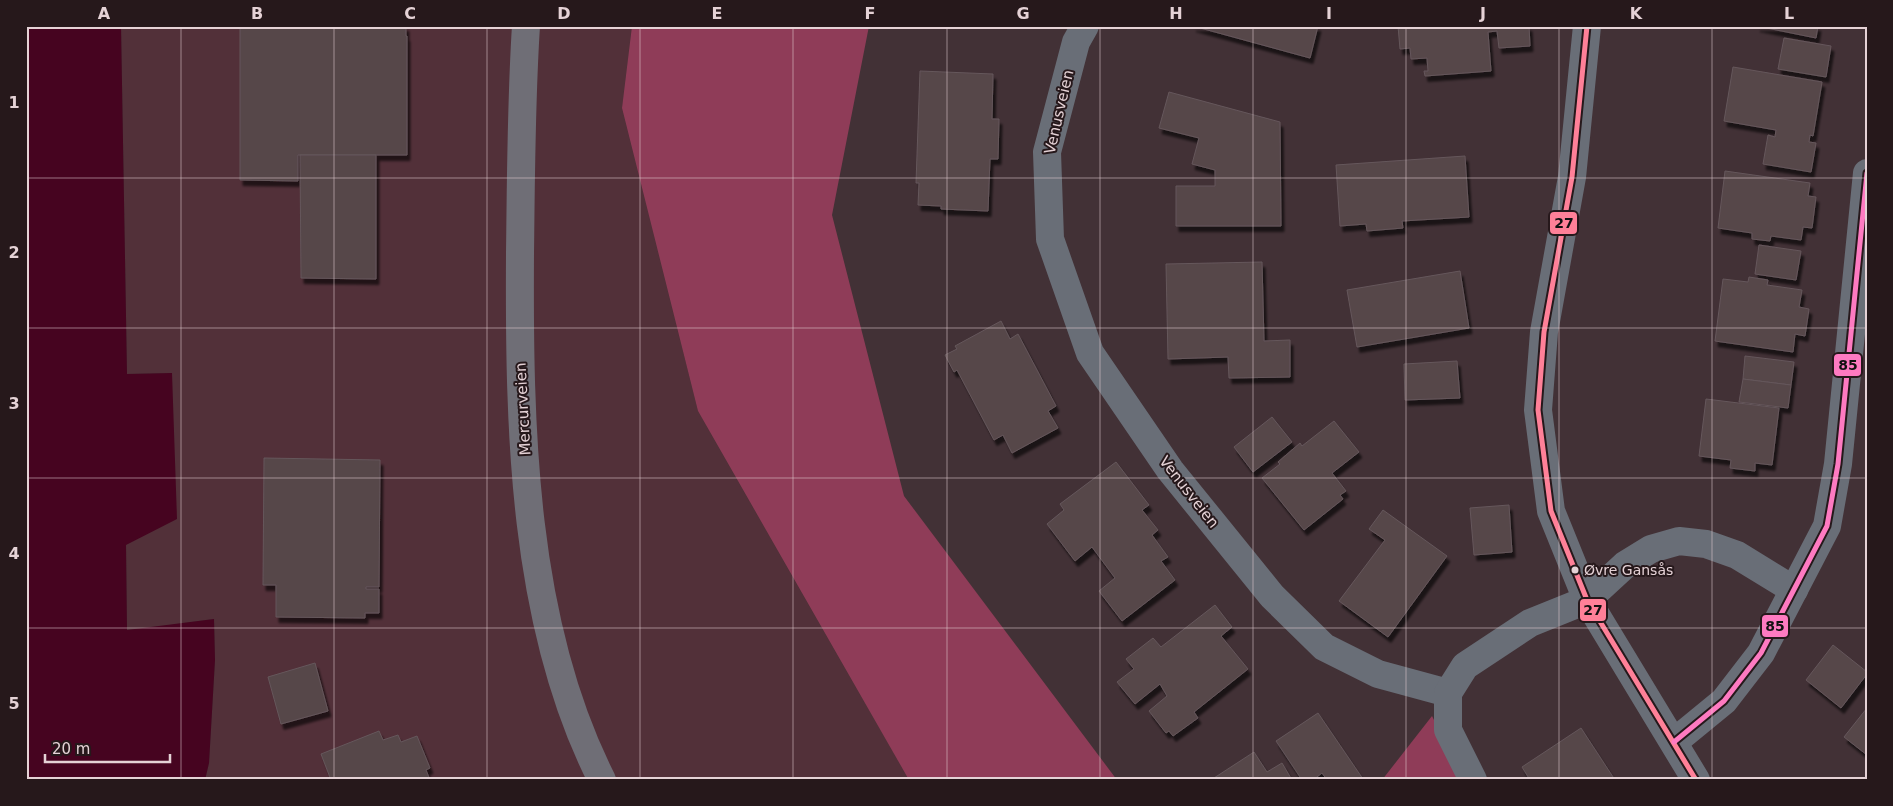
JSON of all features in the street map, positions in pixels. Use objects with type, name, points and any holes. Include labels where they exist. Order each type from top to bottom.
[{"type":"main road","name":"Mercurveien","points":[[526,26],[522,96],[520,309],[521,397],[530,513],[542,597],[562,682],[585,746],[602,780]]},
{"type":"street","name":"Venusveien","points":[[1085,26],[1076,42],[1047,152],[1050,239],[1090,353],[1170,470],[1272,596],[1324,647],[1378,674],[1448,693]]},
{"type":"street","points":[[1587,26],[1572,177],[1544,332],[1538,410],[1552,511],[1587,600],[1696,780]]},
{"type":"street","points":[[1674,742],[1724,701],[1761,653],[1827,526],[1838,464],[1867,173]]},
{"type":"street","points":[[1473,780],[1448,730],[1448,693],[1464,666],[1530,623],[1587,600],[1625,565],[1651,549],[1679,541],[1706,544],[1736,555],[1794,590]]},
{"type":"shaded area","points":[[26,26],[121,26],[127,374],[172,373],[177,519],[126,545],[127,630],[214,619],[215,660],[209,763],[205,780],[26,780]]},
{"type":"shaded area","points":[[121,26],[632,26],[622,108],[698,411],[909,780],[205,780],[209,763],[215,660],[214,619],[127,631],[126,545],[172,373],[127,374]]},
{"type":"shaded area","points":[[632,26],[869,26],[832,215],[904,496],[1117,780],[909,780],[698,411],[622,108]]},
{"type":"shaded area","points":[[1432,716],[1464,780],[1382,780]]},
{"type":"building","points":[[240,26],[406,26],[407,155],[298,155],[298,181],[240,180]]},
{"type":"building","points":[[1193,26],[1318,26],[1310,58]]},
{"type":"building","points":[[1398,26],[1529,26],[1530,46],[1499,48],[1497,31],[1488,32],[1491,71],[1425,76],[1424,71],[1428,71],[1427,58],[1411,59],[1410,48],[1400,49]]},
{"type":"building","points":[[1757,26],[1818,26],[1816,38]]},
{"type":"building","points":[[1784,38],[1831,46],[1826,77],[1778,69]]},
{"type":"building","points":[[1733,67],[1822,82],[1813,136],[1810,135],[1809,142],[1816,143],[1811,172],[1763,164],[1768,135],[1775,137],[1776,130],[1724,121]]},
{"type":"building","points":[[920,71],[993,74],[992,119],[999,119],[998,159],[990,159],[988,211],[941,209],[941,206],[918,205],[919,183],[916,183]]},
{"type":"building","points":[[1169,92],[1280,122],[1281,226],[1176,226],[1176,186],[1215,186],[1215,170],[1192,164],[1199,138],[1159,128]]},
{"type":"building","points":[[300,155],[376,155],[376,279],[301,278]]},
{"type":"building","points":[[1465,156],[1469,217],[1402,221],[1403,228],[1367,231],[1366,224],[1340,226],[1336,165]]},
{"type":"building","points":[[1725,171],[1810,183],[1808,196],[1816,197],[1812,228],[1803,227],[1801,240],[1771,236],[1770,241],[1752,239],[1752,233],[1718,228]]},
{"type":"building","points":[[1759,245],[1801,251],[1796,280],[1755,274]]},
{"type":"building","points":[[1262,262],[1264,341],[1290,340],[1290,377],[1229,378],[1228,357],[1168,359],[1166,264]]},
{"type":"building","points":[[1460,271],[1469,328],[1357,347],[1347,290]]},
{"type":"building","points":[[1749,277],[1768,280],[1767,285],[1802,290],[1799,307],[1809,309],[1805,336],[1795,334],[1793,352],[1715,341],[1723,279],[1748,282]]},
{"type":"building","points":[[1001,321],[1010,339],[1018,334],[1056,406],[1048,411],[1058,428],[1012,453],[1003,435],[994,440],[957,370],[954,372],[945,355],[957,349],[955,346]]},
{"type":"building","points":[[1745,356],[1794,362],[1791,385],[1743,379]]},
{"type":"building","points":[[1457,361],[1460,398],[1405,400],[1404,364]]},
{"type":"building","points":[[1743,379],[1791,385],[1788,408],[1739,402]]},
{"type":"building","points":[[1706,399],[1779,408],[1772,465],[1755,463],[1755,471],[1730,468],[1731,460],[1699,456]]},
{"type":"building","points":[[1272,417],[1292,442],[1253,472],[1234,447]]},
{"type":"building","points":[[1334,421],[1359,452],[1332,473],[1346,491],[1340,495],[1343,499],[1304,530],[1262,478],[1280,464],[1278,462],[1300,443],[1302,446]]},
{"type":"building","points":[[264,458],[380,460],[379,587],[366,587],[366,589],[379,589],[379,613],[365,613],[365,618],[276,617],[276,585],[263,585]]},
{"type":"building","points":[[1116,462],[1149,505],[1142,510],[1158,530],[1152,535],[1168,557],[1161,561],[1175,580],[1122,621],[1099,591],[1115,578],[1092,547],[1075,561],[1047,524],[1064,510],[1060,504]]},
{"type":"building","points":[[1509,505],[1512,552],[1474,555],[1470,508]]},
{"type":"building","points":[[1383,510],[1447,556],[1388,637],[1339,601],[1385,540],[1369,529]]},
{"type":"building","points":[[1215,605],[1232,627],[1221,636],[1248,669],[1194,712],[1198,718],[1173,736],[1169,731],[1166,733],[1149,711],[1167,696],[1160,684],[1135,704],[1117,682],[1134,669],[1126,659],[1153,638],[1161,647]]},
{"type":"building","points":[[1833,645],[1867,672],[1841,708],[1806,680]]},
{"type":"building","points":[[315,663],[328,711],[281,724],[268,677]]},
{"type":"building","points":[[1867,708],[1867,755],[1844,737]]},
{"type":"building","points":[[1318,713],[1363,780],[1327,780],[1322,773],[1313,780],[1302,780],[1276,741]]},
{"type":"building","points":[[1581,728],[1615,780],[1530,780],[1522,767]]},
{"type":"building","points":[[379,731],[383,740],[398,735],[401,742],[417,736],[430,768],[426,770],[430,780],[331,780],[321,754]]},
{"type":"building","points":[[1254,752],[1267,772],[1282,763],[1292,780],[1215,780],[1214,778]]},
{"type":"transit line","name":"27","points":[[1587,26],[1572,177],[1544,332],[1538,410],[1551,511],[1587,600],[1696,780]]},
{"type":"transit line","name":"85","points":[[1674,742],[1724,701],[1761,653],[1827,526],[1838,464],[1867,173]]},
{"type":"place","name":"Øvre Gansås","points":[[1575,570]]}]
